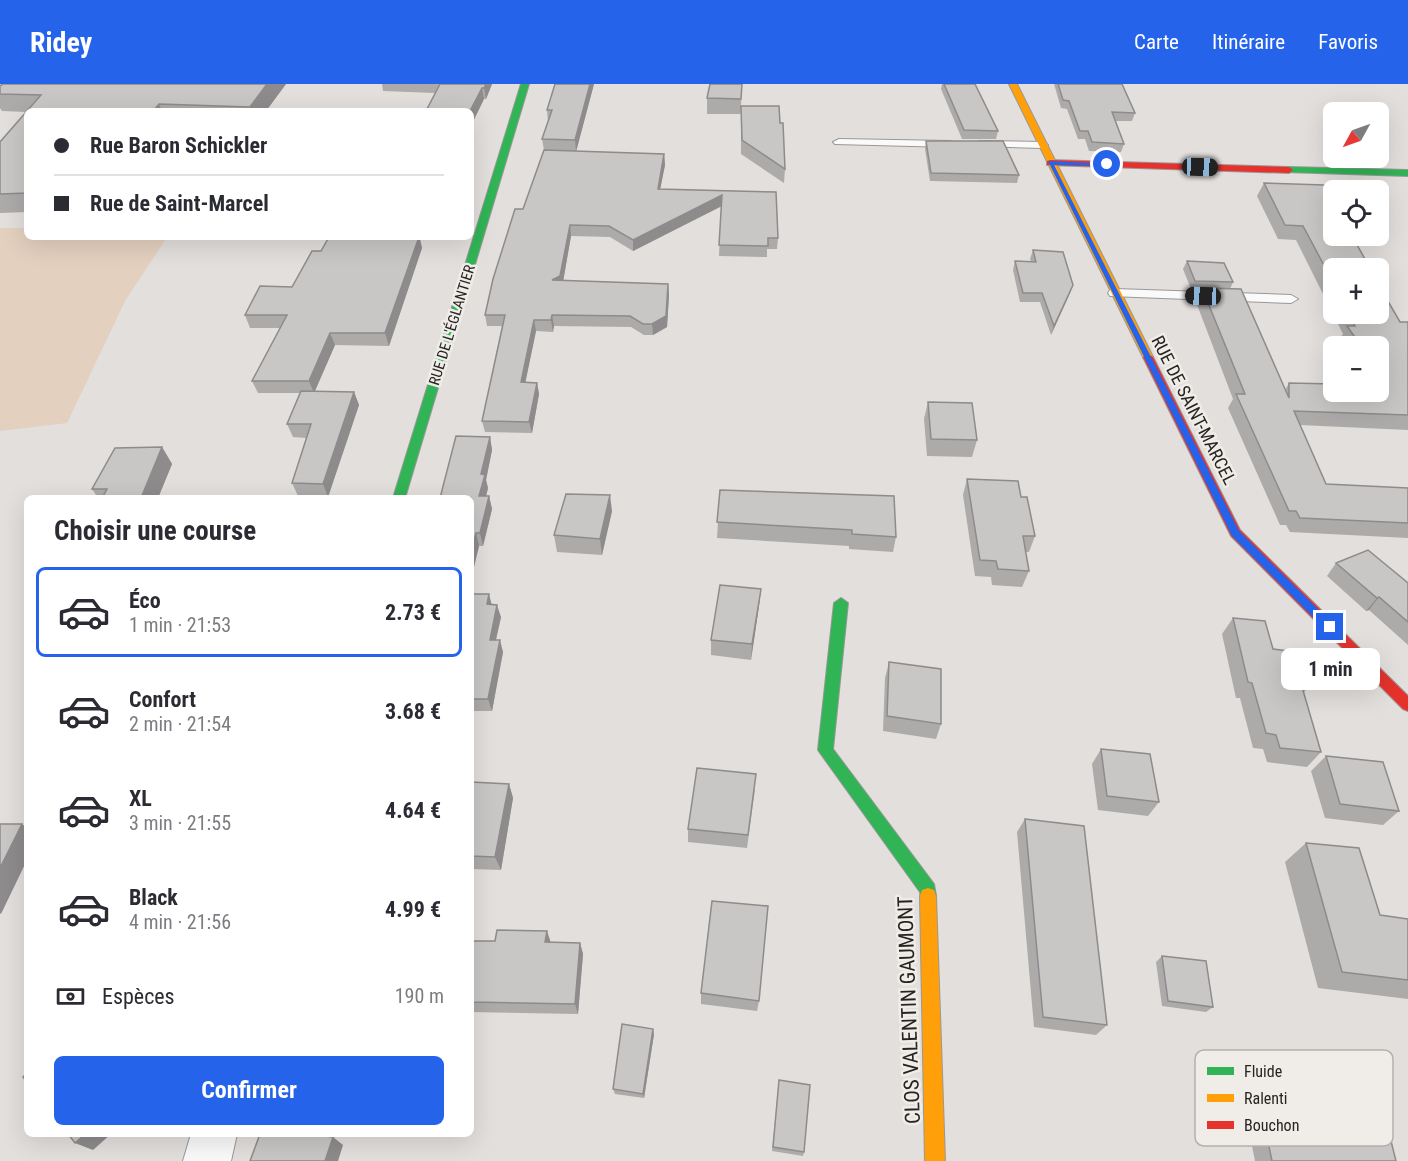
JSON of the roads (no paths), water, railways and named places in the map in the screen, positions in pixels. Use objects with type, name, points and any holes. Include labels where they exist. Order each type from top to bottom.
[{"type":"street","name":"RUE DE L'ÉGLANTIER","points":[[400,495],[525,84]]},
{"type":"street","name":"RUE DE SAINT-MARCEL","points":[[1013,84],[1050,163],[1235,533],[1408,705]]},
{"type":"street","points":[[1050,163],[1408,173]]},
{"type":"street","name":"CLOS VALENTIN GAUMONT","points":[[841,603],[825,750],[928,890],[935,1161]]},
{"type":"street","points":[[207,1161],[213,1137]]},
{"type":"lane","points":[[839,142],[1042,145]]},
{"type":"lane","points":[[1115,292],[1291,299]]}]
